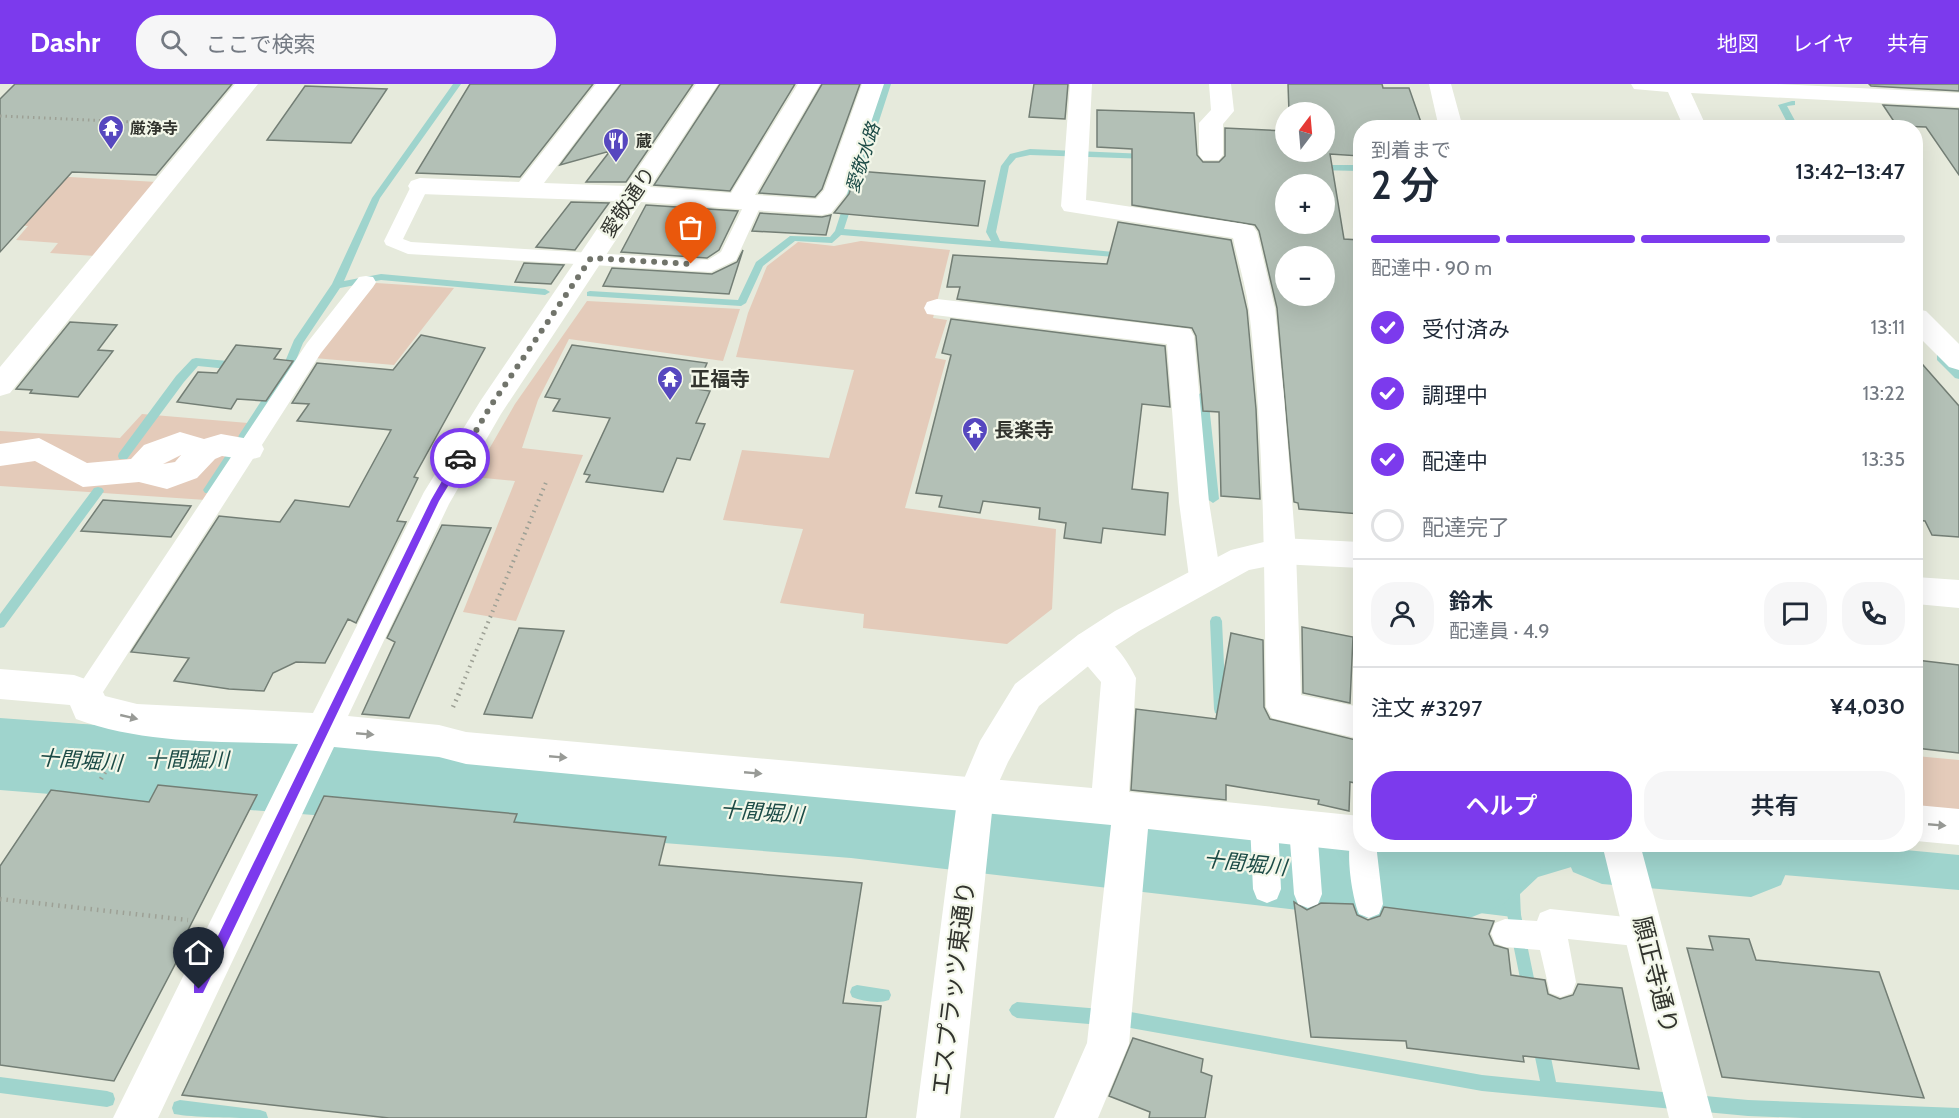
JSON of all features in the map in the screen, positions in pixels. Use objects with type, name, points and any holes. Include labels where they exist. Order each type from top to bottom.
[{"type":"street","points":[[0,386],[247,84]]},
{"type":"street","points":[[526,190],[608,84]]},
{"type":"street","name":"愛敬通り","points":[[230,924],[435,500],[490,407],[707,84]]},
{"type":"street","points":[[746,202],[808,84]]},
{"type":"street","points":[[420,186],[634,194],[822,207],[836,193],[873,84]]},
{"type":"street","points":[[1081,84],[1073,206],[1244,232],[1262,308],[1280,551],[1284,707],[1353,722]]},
{"type":"street","points":[[1211,155],[1211,123],[1222,111],[1220,84]]},
{"type":"street","points":[[1440,84],[1449,120]]},
{"type":"street","points":[[1642,84],[1959,100]]},
{"type":"street","points":[[1676,86],[1692,120]]},
{"type":"street","points":[[937,308],[1180,336],[1194,502],[1205,577]]},
{"type":"street","points":[[1923,325],[1959,360]]},
{"type":"street","points":[[0,455],[39,449],[83,475],[139,470],[167,477],[186,470],[204,450],[221,445],[249,449]]},
{"type":"street","points":[[976,793],[993,753],[1027,695],[1090,645],[1205,577],[1242,559],[1280,551],[1353,555]]},
{"type":"street","points":[[1923,591],[1959,594]]},
{"type":"street","points":[[1076,1118],[1108,1044],[1125,872],[1120,808],[1119,678],[1090,645]]},
{"type":"street","points":[[0,684],[74,690],[87,695],[88,708],[137,720],[325,730],[439,741],[466,748],[976,793],[1353,834]]},
{"type":"street","name":"エスプラッツ東通り","points":[[938,1118],[976,793]]},
{"type":"street","points":[[1923,824],[1959,827]]},
{"type":"street","name":"願正寺通り","points":[[1624,857],[1687,1100]]},
{"type":"street","points":[[135,1118],[230,924]]},
{"type":"lane","points":[[420,186],[393,241],[408,248],[711,266],[729,256],[746,202]]},
{"type":"lane","points":[[87,695],[314,348],[366,282]]},
{"type":"lane","points":[[1264,824],[1267,889]]},
{"type":"lane","points":[[1303,828],[1308,894]]},
{"type":"lane","points":[[1363,852],[1369,904]]},
{"type":"lane","points":[[1561,982],[1550,923],[1645,933]]},
{"type":"lane","points":[[1505,933],[1551,936]]},
{"type":"path","points":[[0,116],[212,126]]},
{"type":"path","points":[[439,741],[547,480]]},
{"type":"path","points":[[0,899],[230,924]]},
{"type":"shaded area","points":[[35,175],[157,182],[95,256],[50,253],[58,243],[16,240],[28,226],[0,224],[0,213]]},
{"type":"shaded area","points":[[861,241],[950,250],[933,318],[947,320],[935,358],[946,360],[905,508],[1056,529],[1052,609],[1007,644],[863,628],[864,614],[780,603],[803,529],[723,520],[742,450],[829,458],[854,370],[736,357],[748,313],[767,266],[798,242],[834,246]]},
{"type":"shaded area","points":[[376,283],[454,288],[394,365],[314,358]]},
{"type":"shaded area","points":[[587,301],[740,309],[723,361],[569,339],[538,400],[522,448],[583,455],[516,621],[463,612],[515,481],[473,477],[515,404]]},
{"type":"shaded area","points":[[142,414],[248,423],[255,426],[206,500],[0,486],[0,431],[120,438]]},
{"type":"shaded area","points":[[1923,757],[1959,760],[1959,811],[1923,808]]},
{"type":"water","name":"十間掘川","points":[[0,719],[109,726],[110,735],[87,766],[69,774],[0,768]]},
{"type":"water","name":"十間掘川","points":[[157,734],[285,741],[287,746],[264,787],[131,779],[125,774],[146,737]]},
{"type":"water","points":[[346,744],[440,754],[443,764],[424,796],[327,787]]},
{"type":"water","points":[[479,759],[543,770],[549,780],[533,807],[454,800],[470,765]]},
{"type":"water","points":[[646,775],[680,780],[686,789],[675,823],[626,816],[637,783]]},
{"type":"water","points":[[789,791],[909,803],[907,848],[768,833],[777,803]]},
{"type":"water","points":[[1030,814],[1108,823],[1114,833],[1110,865],[1026,856]]},
{"type":"water","points":[[1160,826],[1250,841],[1252,883],[1140,866],[1141,838]]},
{"type":"water","points":[[1376,852],[1593,852],[1588,862],[1538,877],[1520,894],[1521,918],[1380,901]]},
{"type":"water","points":[[1653,852],[1923,852],[1959,855],[1959,890],[1656,864]]},
{"type":"building","points":[[15,84],[232,84],[156,175],[72,172],[0,252],[0,99]]},
{"type":"building","points":[[470,84],[593,84],[520,177],[416,173]]},
{"type":"building","points":[[621,84],[693,84],[626,182],[586,182],[610,151],[560,165]]},
{"type":"building","points":[[720,84],[795,84],[730,191],[654,185]]},
{"type":"building","points":[[822,84],[860,84],[822,189],[815,197],[759,193]]},
{"type":"building","points":[[1034,84],[1068,84],[1065,119],[1029,117]]},
{"type":"building","points":[[1288,84],[1382,84],[1383,88],[1409,88],[1420,120],[1353,120],[1353,156],[1335,154],[1335,102],[1289,102]]},
{"type":"building","points":[[1869,84],[1959,84],[1959,91],[1871,86]]},
{"type":"building","points":[[305,86],[387,89],[351,143],[267,140]]},
{"type":"building","points":[[1883,105],[1959,109],[1959,175],[1926,127],[1923,127],[1923,120],[1893,120]]},
{"type":"building","points":[[1097,110],[1194,113],[1197,155],[1203,162],[1219,162],[1225,156],[1225,128],[1275,130],[1275,162],[1331,162],[1333,174],[1275,174],[1275,234],[1335,234],[1335,184],[1344,239],[1353,240],[1353,513],[1299,509],[1298,503],[1294,502],[1277,306],[1335,306],[1335,246],[1275,246],[1275,299],[1259,231],[1255,225],[1132,205],[1132,149],[1097,147]]},
{"type":"building","points":[[857,171],[985,181],[978,226],[834,213],[849,194]]},
{"type":"building","points":[[571,202],[609,203],[575,250],[536,247]]},
{"type":"building","points":[[646,205],[738,211],[719,250],[707,258],[621,252]]},
{"type":"building","points":[[760,213],[822,217],[831,215],[826,235],[752,231]]},
{"type":"building","points":[[1118,222],[1231,240],[1247,310],[1256,409],[1260,499],[1221,496],[1219,412],[1203,411],[1196,336],[1192,328],[957,299],[960,287],[947,287],[953,255],[1107,264]]},
{"type":"building","points":[[743,250],[729,294],[603,286],[612,268],[712,274],[737,262]]},
{"type":"building","points":[[524,263],[564,265],[551,284],[515,282]]},
{"type":"building","points":[[951,319],[1165,346],[1170,407],[1142,404],[1132,489],[1168,493],[1165,535],[1103,528],[1101,543],[1064,538],[1066,523],[1039,519],[1040,508],[983,501],[980,513],[939,507],[942,496],[916,493],[951,355],[942,353]]},
{"type":"building","points":[[70,322],[117,325],[98,350],[113,351],[78,397],[30,393],[32,390],[16,389]]},
{"type":"building","points":[[421,335],[485,348],[414,477],[418,478],[397,521],[406,522],[356,623],[348,619],[325,663],[296,662],[273,673],[264,691],[229,689],[174,681],[189,658],[131,652],[219,516],[280,522],[295,500],[349,507],[391,430],[297,421],[309,404],[292,403],[317,363],[393,370]]},
{"type":"building","points":[[236,345],[281,349],[274,359],[293,361],[266,401],[237,399],[231,409],[177,402],[198,372],[217,373]]},
{"type":"building","name":"正福寺","points":[[572,345],[707,363],[696,389],[710,391],[696,423],[705,424],[690,460],[677,458],[663,492],[586,482],[590,475],[584,474],[610,418],[553,411],[560,399],[545,397]]},
{"type":"building","points":[[1923,365],[1959,406],[1959,537],[1932,535],[1923,521]]},
{"type":"building","points":[[103,500],[191,506],[171,537],[81,531]]},
{"type":"building","points":[[442,525],[491,528],[409,718],[362,714],[395,642],[387,638]]},
{"type":"building","points":[[1302,627],[1353,637],[1350,703],[1303,693]]},
{"type":"building","points":[[519,628],[564,631],[532,718],[484,714]]},
{"type":"building","points":[[1231,633],[1263,640],[1264,707],[1270,719],[1353,739],[1353,783],[1350,782],[1349,811],[1318,804],[1319,800],[1226,785],[1226,800],[1131,790],[1136,709],[1216,719]]},
{"type":"building","points":[[1923,661],[1959,665],[1959,753],[1923,749]]},
{"type":"building","points":[[158,785],[257,795],[186,934],[191,934],[114,1081],[0,1065],[0,866],[51,790],[149,802]]},
{"type":"building","points":[[324,796],[517,814],[514,822],[666,837],[659,865],[862,883],[843,1003],[881,1006],[866,1118],[389,1118],[182,1095]]},
{"type":"building","points":[[1294,902],[1307,910],[1321,903],[1353,904],[1357,915],[1368,920],[1380,916],[1384,907],[1494,921],[1489,934],[1494,945],[1508,949],[1511,975],[1545,980],[1548,994],[1560,999],[1573,995],[1578,984],[1622,988],[1639,1069],[1523,1056],[1524,1062],[1407,1048],[1406,1041],[1311,1037]]},
{"type":"building","points":[[1709,936],[1749,939],[1756,960],[1879,972],[1924,1098],[1722,1077],[1687,948],[1713,950]]},
{"type":"building","points":[[1133,1038],[1203,1059],[1201,1072],[1212,1076],[1205,1118],[1149,1118],[1150,1112],[1109,1096]]},
{"type":"waterway","points":[[337,285],[376,198],[457,84]]},
{"type":"waterway","name":"愛敬水路","points":[[839,232],[887,84]]},
{"type":"waterway","points":[[1790,120],[1782,105],[1792,103]]},
{"type":"waterway","points":[[997,244],[991,232],[1005,166],[1013,156],[1030,152],[1146,157]]},
{"type":"waterway","points":[[1318,168],[1353,168]]},
{"type":"waterway","points":[[590,294],[741,303],[759,264],[793,238],[832,240],[839,232]]},
{"type":"waterway","points":[[839,232],[997,244]]},
{"type":"waterway","points":[[997,244],[1124,256]]},
{"type":"waterway","points":[[337,285],[381,277],[545,292]]},
{"type":"waterway","points":[[243,438],[287,370],[298,342],[337,285]]},
{"type":"waterway","points":[[1941,357],[1959,375]]},
{"type":"waterway","points":[[123,456],[180,379],[196,362],[238,366]]},
{"type":"waterway","points":[[1203,395],[1213,499]]},
{"type":"waterway","points":[[209,490],[230,458]]},
{"type":"waterway","points":[[0,623],[98,491]]},
{"type":"waterway","points":[[1216,621],[1220,709]]},
{"type":"waterway","name":"十間堀川","points":[[0,754],[247,771],[851,819],[1428,884],[1472,876],[1500,852]]},
{"type":"waterway","name":"十間堀川","points":[[1694,852],[1751,857]]},
{"type":"waterway","points":[[1509,903],[1512,905],[1530,993]]},
{"type":"waterway","points":[[857,992],[884,995]]},
{"type":"waterway","points":[[1017,1010],[1125,1019],[1482,1083],[1748,1108],[1959,1116]]},
{"type":"waterway","points":[[1540,1043],[1549,1088]]},
{"type":"waterway","points":[[0,1085],[107,1099]]},
{"type":"waterway","points":[[180,1108],[260,1118]]},
{"type":"way so far","points":[[460,458],[490,407],[591,258],[691,264]]},
{"type":"place","name":"厳浄寺","points":[[111,151]]},
{"type":"place","name":"蔵","points":[[616,164]]},
{"type":"place","name":"正福寺","points":[[670,402]]},
{"type":"place","name":"長楽寺","points":[[975,453]]},
{"type":"route","points":[[199,989],[435,500],[460,458]]}]
